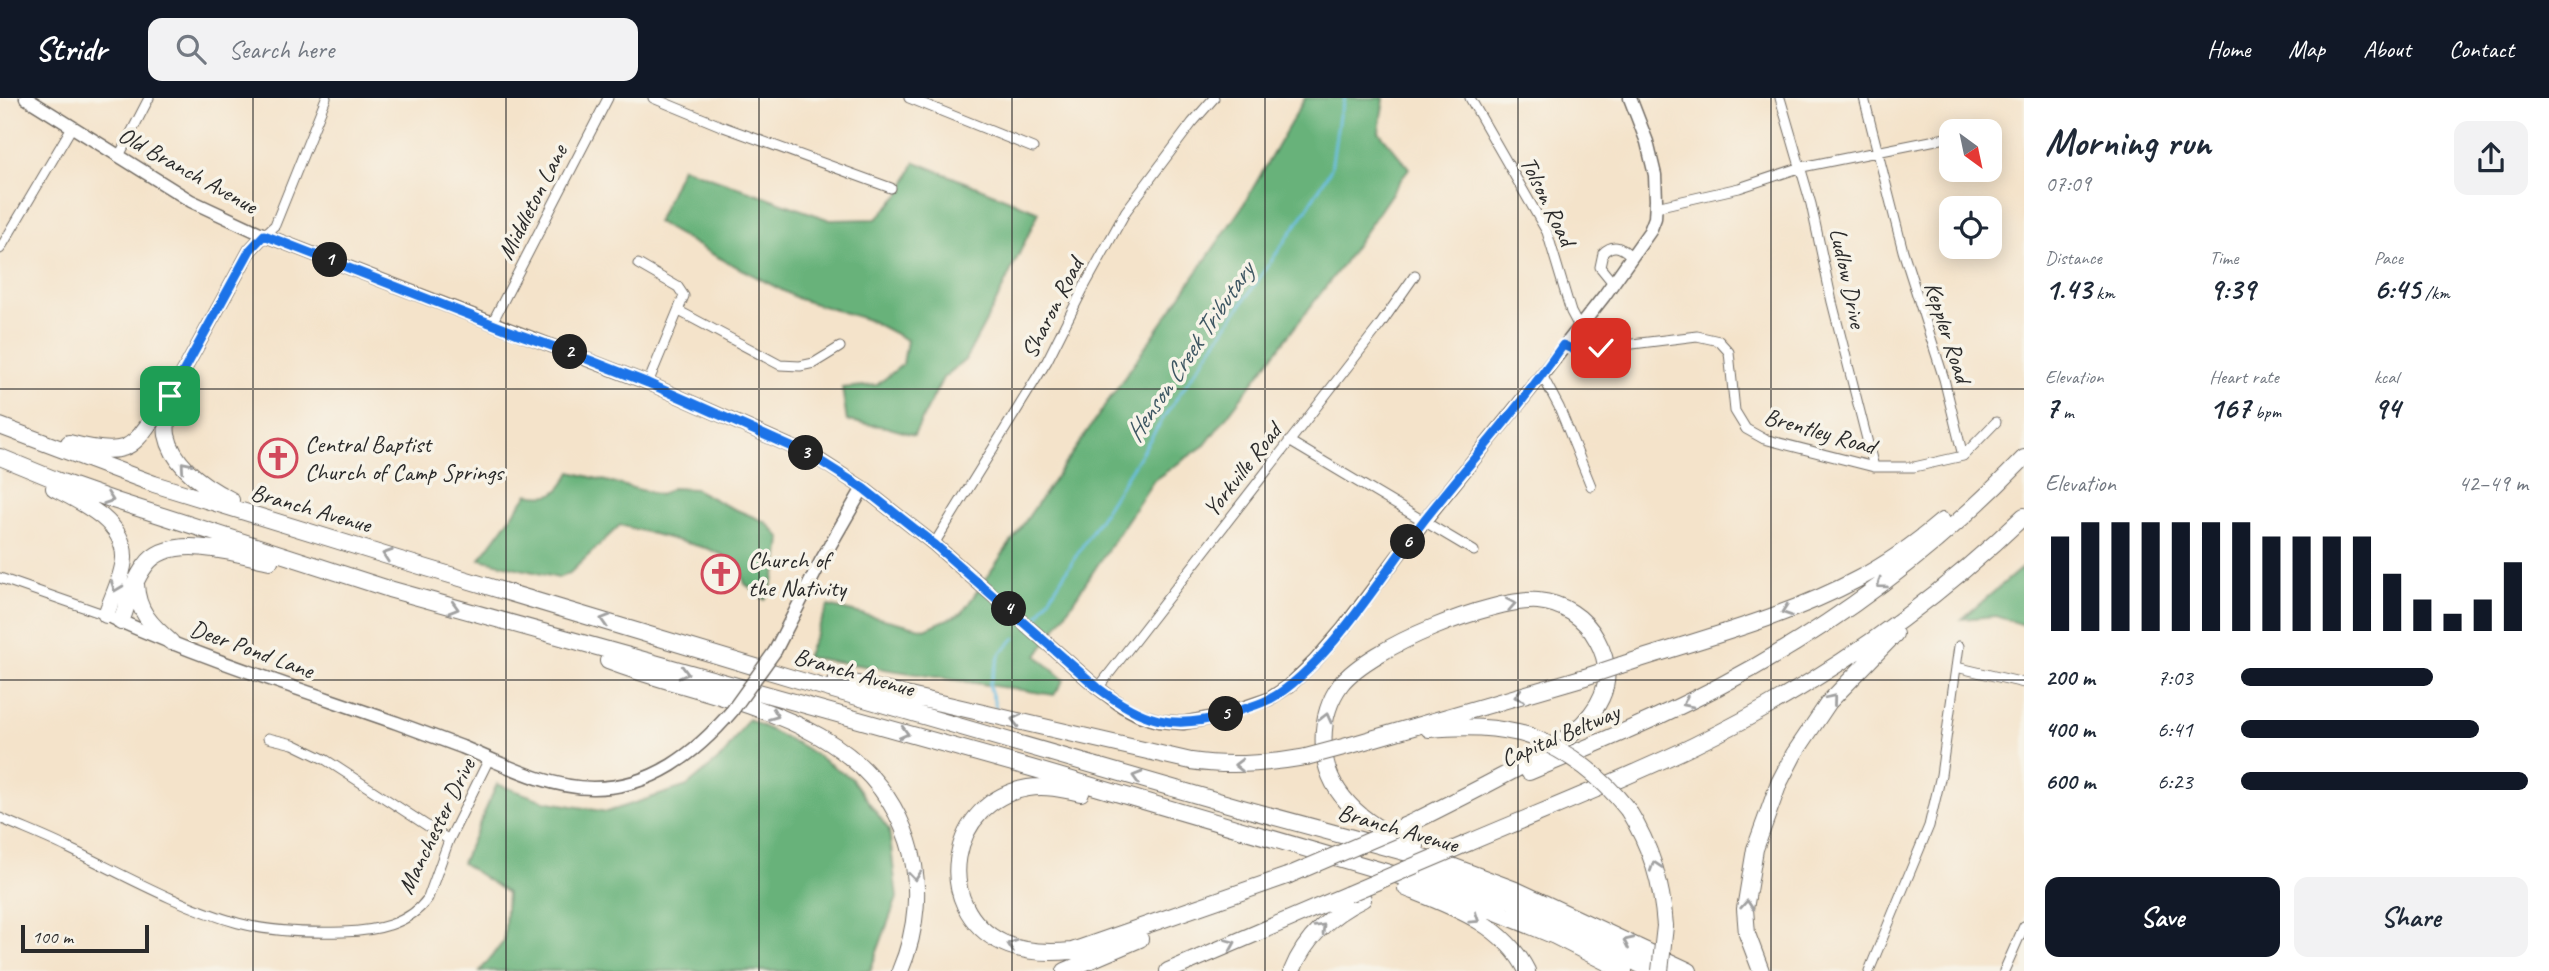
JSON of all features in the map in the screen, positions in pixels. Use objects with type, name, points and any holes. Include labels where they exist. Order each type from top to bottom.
[{"type":"highway","points":[[0,425],[105,452],[120,450],[141,436],[170,396]]},
{"type":"highway","points":[[170,396],[167,434],[174,452],[186,469],[210,490],[320,530],[332,538]]},
{"type":"highway","name":"Branch Avenue","points":[[0,425],[154,484],[802,681],[1242,808],[1441,862],[1506,886],[1689,971]]},
{"type":"highway","points":[[670,640],[874,690],[977,710],[1191,761],[1248,765],[1306,757],[1585,677],[1794,608],[1858,580],[1889,561],[2024,452]]},
{"type":"highway","points":[[0,458],[99,514],[119,536],[124,558],[121,575],[106,615]]},
{"type":"highway","name":"Branch Avenue","points":[[0,458],[116,501],[389,589],[1210,820],[1430,886],[1555,936],[1624,971]]},
{"type":"highway","name":"Capital Beltway","points":[[1065,971],[1627,731],[1721,686],[1849,607],[1896,573],[2024,458]]},
{"type":"highway","points":[[1761,971],[1747,934],[1745,909],[1755,849],[1766,816],[1794,754],[1829,702],[1849,679],[2024,516]]},
{"type":"highway","points":[[121,622],[145,564],[159,554],[182,547],[214,548],[389,589]]},
{"type":"highway","points":[[1168,971],[1355,897],[1706,739],[1821,674],[1921,604],[1986,551]]},
{"type":"highway","points":[[136,582],[143,614],[171,642]]},
{"type":"highway","points":[[1411,823],[1543,754],[1569,738],[1588,718],[1603,691],[1605,661],[1597,638],[1572,612],[1549,603],[1526,601],[1471,614],[1411,637],[1383,651],[1352,673],[1333,697],[1323,727],[1324,759],[1329,775],[1345,799],[1370,824],[1395,838],[1484,872],[1565,913]]},
{"type":"highway","points":[[524,629],[642,674],[763,710],[798,724],[838,747],[861,765],[894,807],[911,850],[915,870],[915,912],[910,941],[900,971]]},
{"type":"highway","points":[[1351,745],[1428,729],[1458,726],[1507,730],[1550,744],[1584,765],[1628,810],[1650,850],[1659,877],[1665,926],[1660,971]]},
{"type":"highway","points":[[1210,820],[1051,786],[1012,791],[984,807],[968,828],[958,856],[964,902],[979,926],[1003,943],[1028,950],[1056,953],[1087,947],[1287,876]]},
{"type":"highway","points":[[1242,808],[1455,879],[1512,901],[1653,971]]},
{"type":"highway","points":[[1299,847],[1468,914],[1505,941],[1527,971]]},
{"type":"highway","points":[[1293,971],[1299,956],[1321,927],[1355,897]]},
{"type":"street","name":"Old Branch Avenue","points":[[26,98],[191,201],[264,235],[648,383],[814,457],[863,488],[934,544],[1098,688],[1122,706],[1159,722],[1183,723],[1216,718],[1269,699],[1289,686],[1315,661],[1613,283],[1650,230],[1656,207]]},
{"type":"street","points":[[119,156],[149,98]]},
{"type":"street","points":[[170,396],[250,250],[275,225],[326,98]]},
{"type":"street","name":"Middleton Lane","points":[[492,323],[608,98]]},
{"type":"street","points":[[653,98],[721,126],[891,188]]},
{"type":"street","points":[[909,98],[1033,149]]},
{"type":"street","name":"Sharon Road","points":[[934,544],[1047,361],[1126,211],[1214,98]]},
{"type":"street","name":"Tolson Road","points":[[1470,98],[1547,232],[1571,312],[1579,327]]},
{"type":"street","points":[[1630,98],[1656,175],[1656,207],[1739,188],[1802,167],[1939,139]]},
{"type":"street","name":"Ludlow Drive","points":[[1780,98],[1802,167],[1832,302],[1874,467]]},
{"type":"street","name":"Keppler Road","points":[[1864,98],[1903,251],[1944,379],[1963,456]]},
{"type":"street","points":[[0,249],[72,127]]},
{"type":"street","points":[[1613,283],[1600,267],[1603,253],[1612,247],[1619,247],[1632,257]]},
{"type":"street","points":[[638,264],[682,291],[684,296],[648,383]]},
{"type":"street","name":"Yorkville Road","points":[[1098,688],[1380,325],[1415,275]]},
{"type":"street","points":[[679,311],[780,365],[800,366],[814,363],[840,346]]},
{"type":"street","name":"Brentley Road","points":[[1563,345],[1574,350],[1584,350],[1697,336],[1718,341],[1729,352],[1735,411],[1746,429],[1764,439],[1874,467],[1914,467],[1963,456]]},
{"type":"street","points":[[1542,375],[1559,407],[1591,486]]},
{"type":"street","points":[[1963,456],[1996,422]]},
{"type":"street","points":[[1289,441],[1474,551]]},
{"type":"street","name":"Manchester Drive","points":[[0,817],[158,894],[240,923],[319,933],[376,929],[412,915],[428,898],[449,840],[489,759],[569,786],[593,788],[640,780],[678,762],[696,749],[732,711],[775,651],[826,552],[863,488]]},
{"type":"street","name":"Deer Pond Lane","points":[[0,578],[489,759]]},
{"type":"street","points":[[1869,971],[1929,826],[1941,775],[1959,646]]},
{"type":"street","points":[[1956,667],[2024,683]]},
{"type":"street","points":[[268,738],[293,744],[326,760],[449,840]]},
{"type":"street","points":[[2004,971],[2024,926]]},
{"type":"green space","points":[[1305,98],[1384,98],[1379,132],[1409,168],[1343,264],[1205,445],[1154,480],[1037,656],[1064,680],[1054,695],[806,657],[828,606],[925,629],[962,613],[1242,207]]},
{"type":"green space","points":[[915,162],[1039,212],[965,360],[943,378],[914,435],[886,427],[847,421],[842,388],[877,385],[903,364],[907,340],[869,320],[799,299],[657,222],[682,167],[830,220],[876,219],[901,193]]},
{"type":"green space","points":[[571,472],[660,495],[672,488],[695,489],[766,522],[781,538],[776,570],[765,600],[745,584],[738,562],[709,549],[620,525],[570,573],[558,578],[480,559],[528,494],[544,496],[555,493]]},
{"type":"green space","points":[[2024,566],[2024,625],[1996,616],[1962,619]]},
{"type":"green space","points":[[748,719],[802,746],[851,778],[889,830],[897,898],[870,971],[480,971],[504,941],[507,893],[462,863],[497,784],[544,801],[607,812],[687,786],[724,755]]},
{"type":"waterway","name":"Henson Creek Tributary","points":[[1038,616],[1168,411],[1305,212],[1331,169],[1339,116],[1345,98]]},
{"type":"waterway","name":"Henson Creek Tributary","points":[[996,707],[989,685],[1000,654],[1015,638]]},
{"type":"place","name":"Central Baptist Church of Camp Springs","points":[[278,458]]},
{"type":"place","name":"Church of the Nativity","points":[[721,574]]},
{"type":"route","points":[[170,396],[250,250],[264,235],[648,383],[814,457],[863,488],[934,544],[1122,706],[1159,722],[1183,723],[1216,718],[1241,710],[1269,699],[1289,686],[1342,630],[1563,345],[1574,350],[1601,348]]}]
